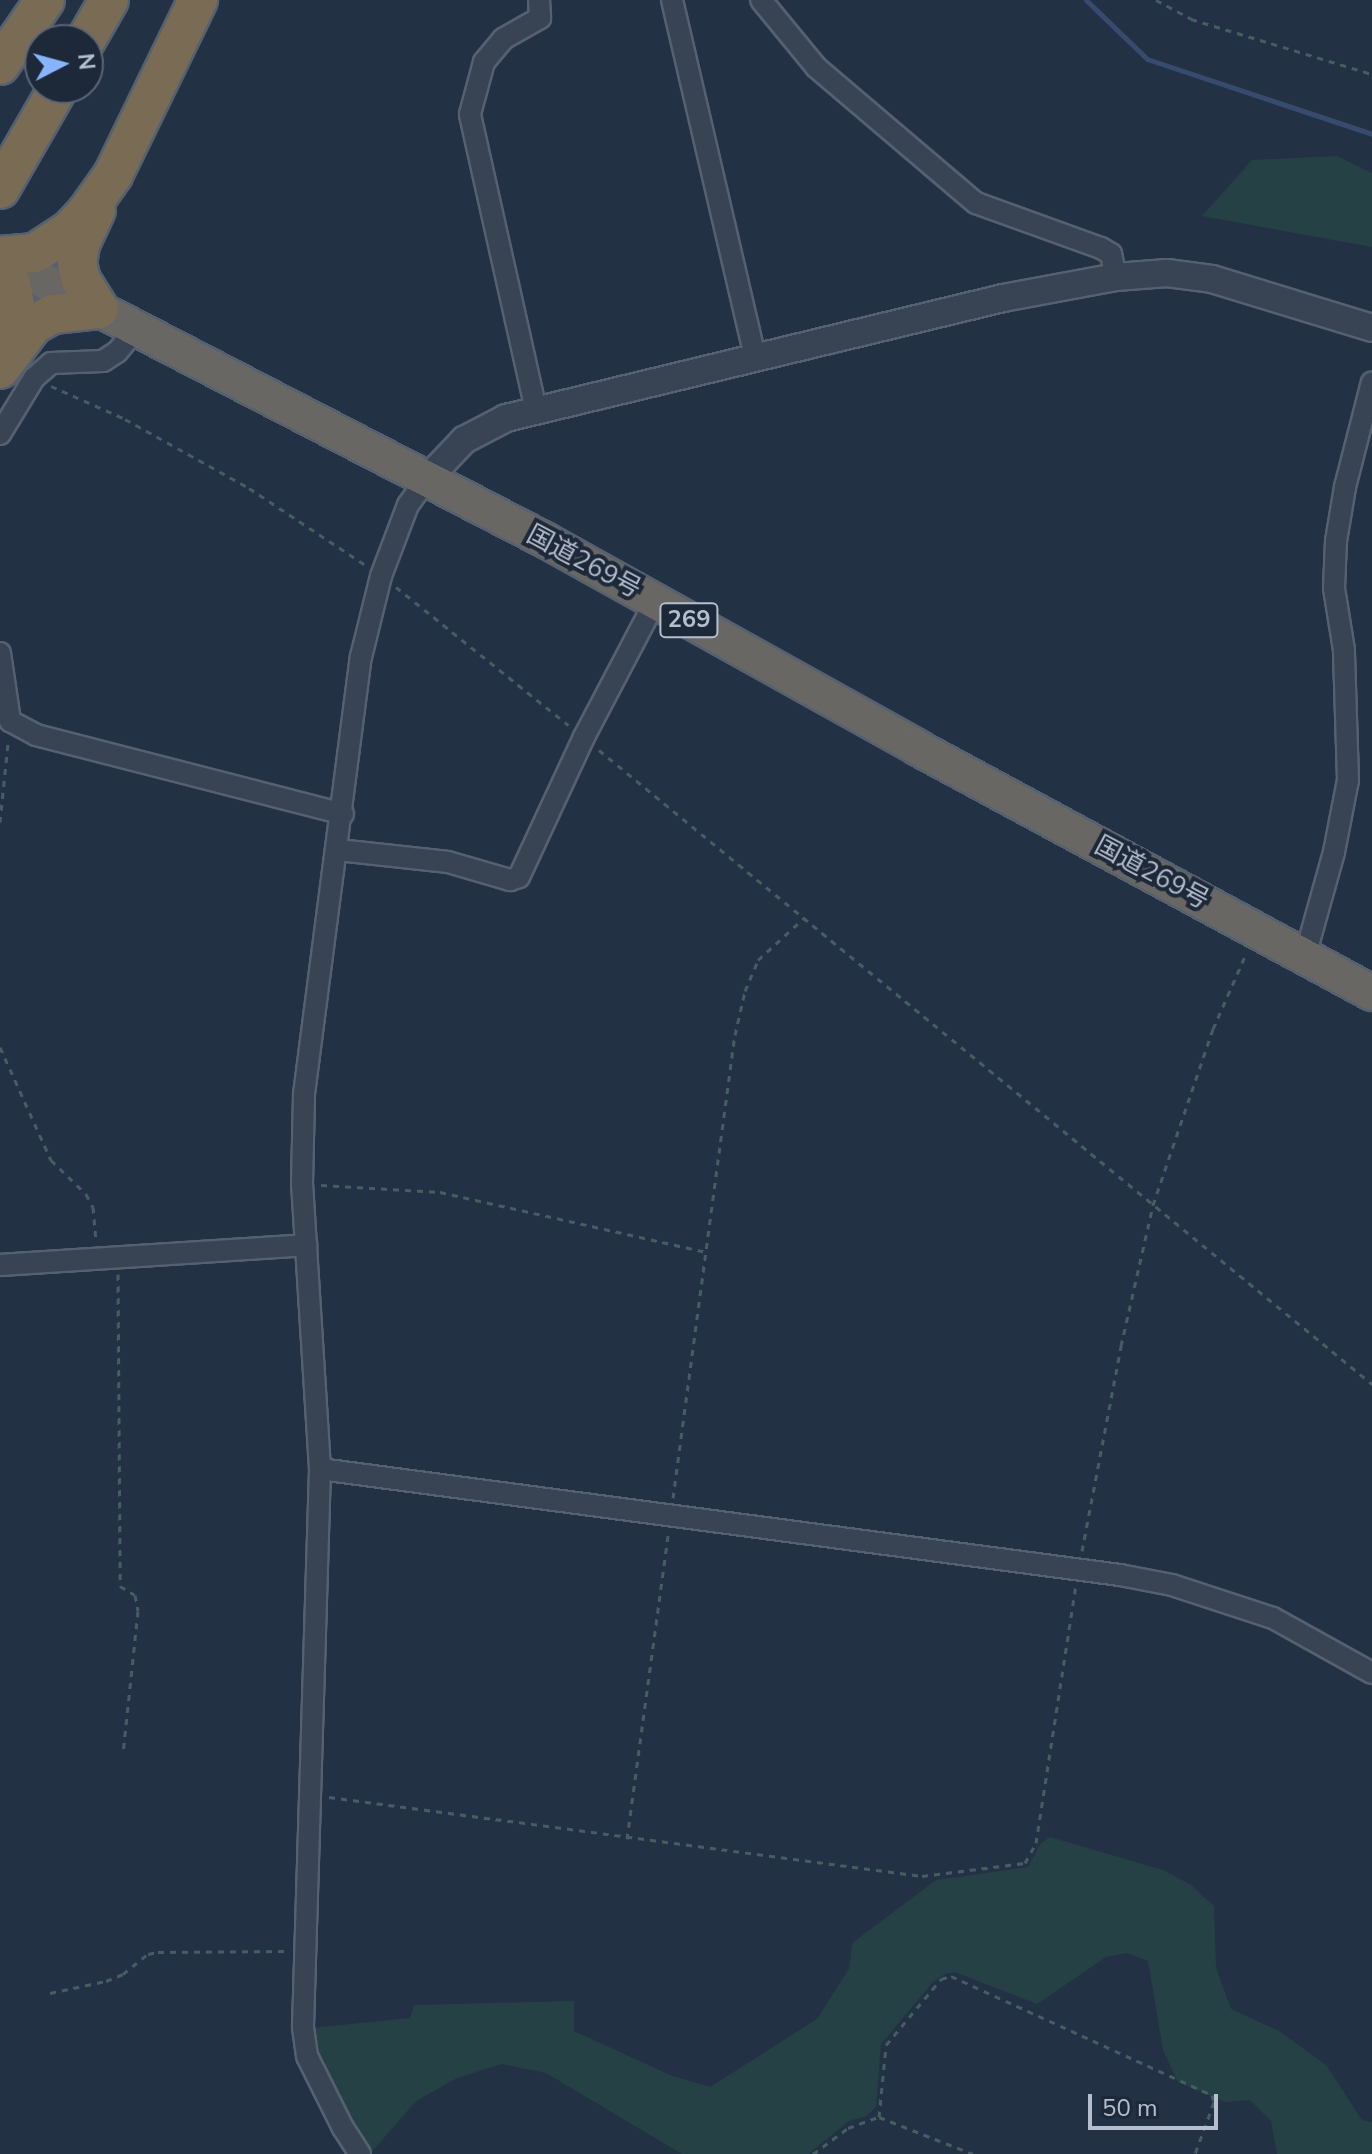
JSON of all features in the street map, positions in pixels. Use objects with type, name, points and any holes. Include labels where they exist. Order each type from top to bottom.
[{"type":"highway","points":[[0,65],[45,0]]},
{"type":"highway","points":[[95,24],[109,0]]},
{"type":"highway","points":[[16,364],[33,325],[53,314],[99,309],[81,280],[77,263],[80,245],[198,0]]},
{"type":"highway","points":[[0,189],[49,104]]},
{"type":"highway","points":[[16,364],[16,309],[11,284],[0,258],[35,253],[52,243],[86,213],[113,175]]},
{"type":"highway","name":"国道269号","points":[[0,258],[138,327],[656,600],[904,740],[1372,993]]},
{"type":"street","points":[[536,410],[470,114],[484,62],[503,39],[540,18],[539,0]]},
{"type":"street","points":[[672,0],[755,358]]},
{"type":"street","points":[[761,0],[816,67],[976,203],[1101,248],[1111,254],[1116,277]]},
{"type":"street","points":[[360,2154],[343,2128],[307,2056],[303,2026],[320,1469],[302,1184],[304,1094],[343,814],[361,657],[381,576],[408,505],[449,452],[481,428],[536,410],[1003,298],[1116,277],[1167,273],[1212,279],[1372,328]]},
{"type":"street","points":[[0,434],[16,364],[103,361],[117,352],[138,327]]},
{"type":"street","points":[[1305,956],[1334,852],[1348,780],[1344,650],[1334,588],[1336,541],[1345,487],[1372,382]]},
{"type":"street","points":[[338,850],[448,862],[510,880],[519,877],[584,737],[656,600]]},
{"type":"street","points":[[0,653],[10,721],[36,735],[94,753],[343,814]]},
{"type":"street","points":[[0,1265],[306,1245]]},
{"type":"street","points":[[320,1469],[1172,1585],[1244,1606],[1301,1631],[1372,1673]]},
{"type":"path","points":[[1156,0],[1191,19],[1372,74]]},
{"type":"path","points":[[16,364],[125,419],[249,488],[381,576],[584,737],[1372,1384]]},
{"type":"path","points":[[0,822],[10,721]]},
{"type":"path","points":[[627,1839],[735,1035],[745,991],[758,960],[804,918]]},
{"type":"path","points":[[309,1794],[627,1839],[922,1876],[1025,1863],[1036,1843],[1078,1571],[1121,1346],[1153,1205],[1213,1029],[1257,929]]},
{"type":"path","points":[[0,1047],[51,1160],[86,1194],[93,1207],[108,1260],[120,1586],[135,1595],[138,1611],[123,1753]]},
{"type":"path","points":[[302,1184],[440,1192],[707,1252]]},
{"type":"path","points":[[50,1993],[106,1981],[123,1974],[148,1954],[158,1952],[304,1951]]},
{"type":"path","points":[[879,2117],[886,2045],[941,1979],[951,1976],[1212,2095],[1214,2102],[1195,2154]]},
{"type":"path","points":[[813,2154],[848,2128],[879,2117],[973,2154]]},
{"type":"green space","points":[[1337,156],[1372,173],[1372,247],[1202,216],[1252,160]]},
{"type":"green space","points":[[1050,1837],[1163,1870],[1191,1885],[1214,1906],[1216,1968],[1231,2009],[1279,2031],[1326,2065],[1362,2120],[1372,2122],[1372,2154],[1277,2154],[1271,2121],[1250,2100],[1225,2102],[1178,2082],[1163,2050],[1148,1961],[1127,1953],[1106,1957],[1037,2004],[955,1972],[945,1974],[933,1982],[881,2044],[876,2107],[866,2116],[849,2121],[808,2154],[682,2154],[546,2073],[502,2064],[457,2078],[416,2101],[370,2154],[316,2060],[312,2028],[410,2018],[414,2005],[574,2001],[574,2031],[670,2075],[710,2087],[817,2019],[849,1969],[852,1943],[936,1880],[1028,1867],[1041,1843]]},
{"type":"waterway","points":[[1086,0],[1147,59],[1372,134]]}]
